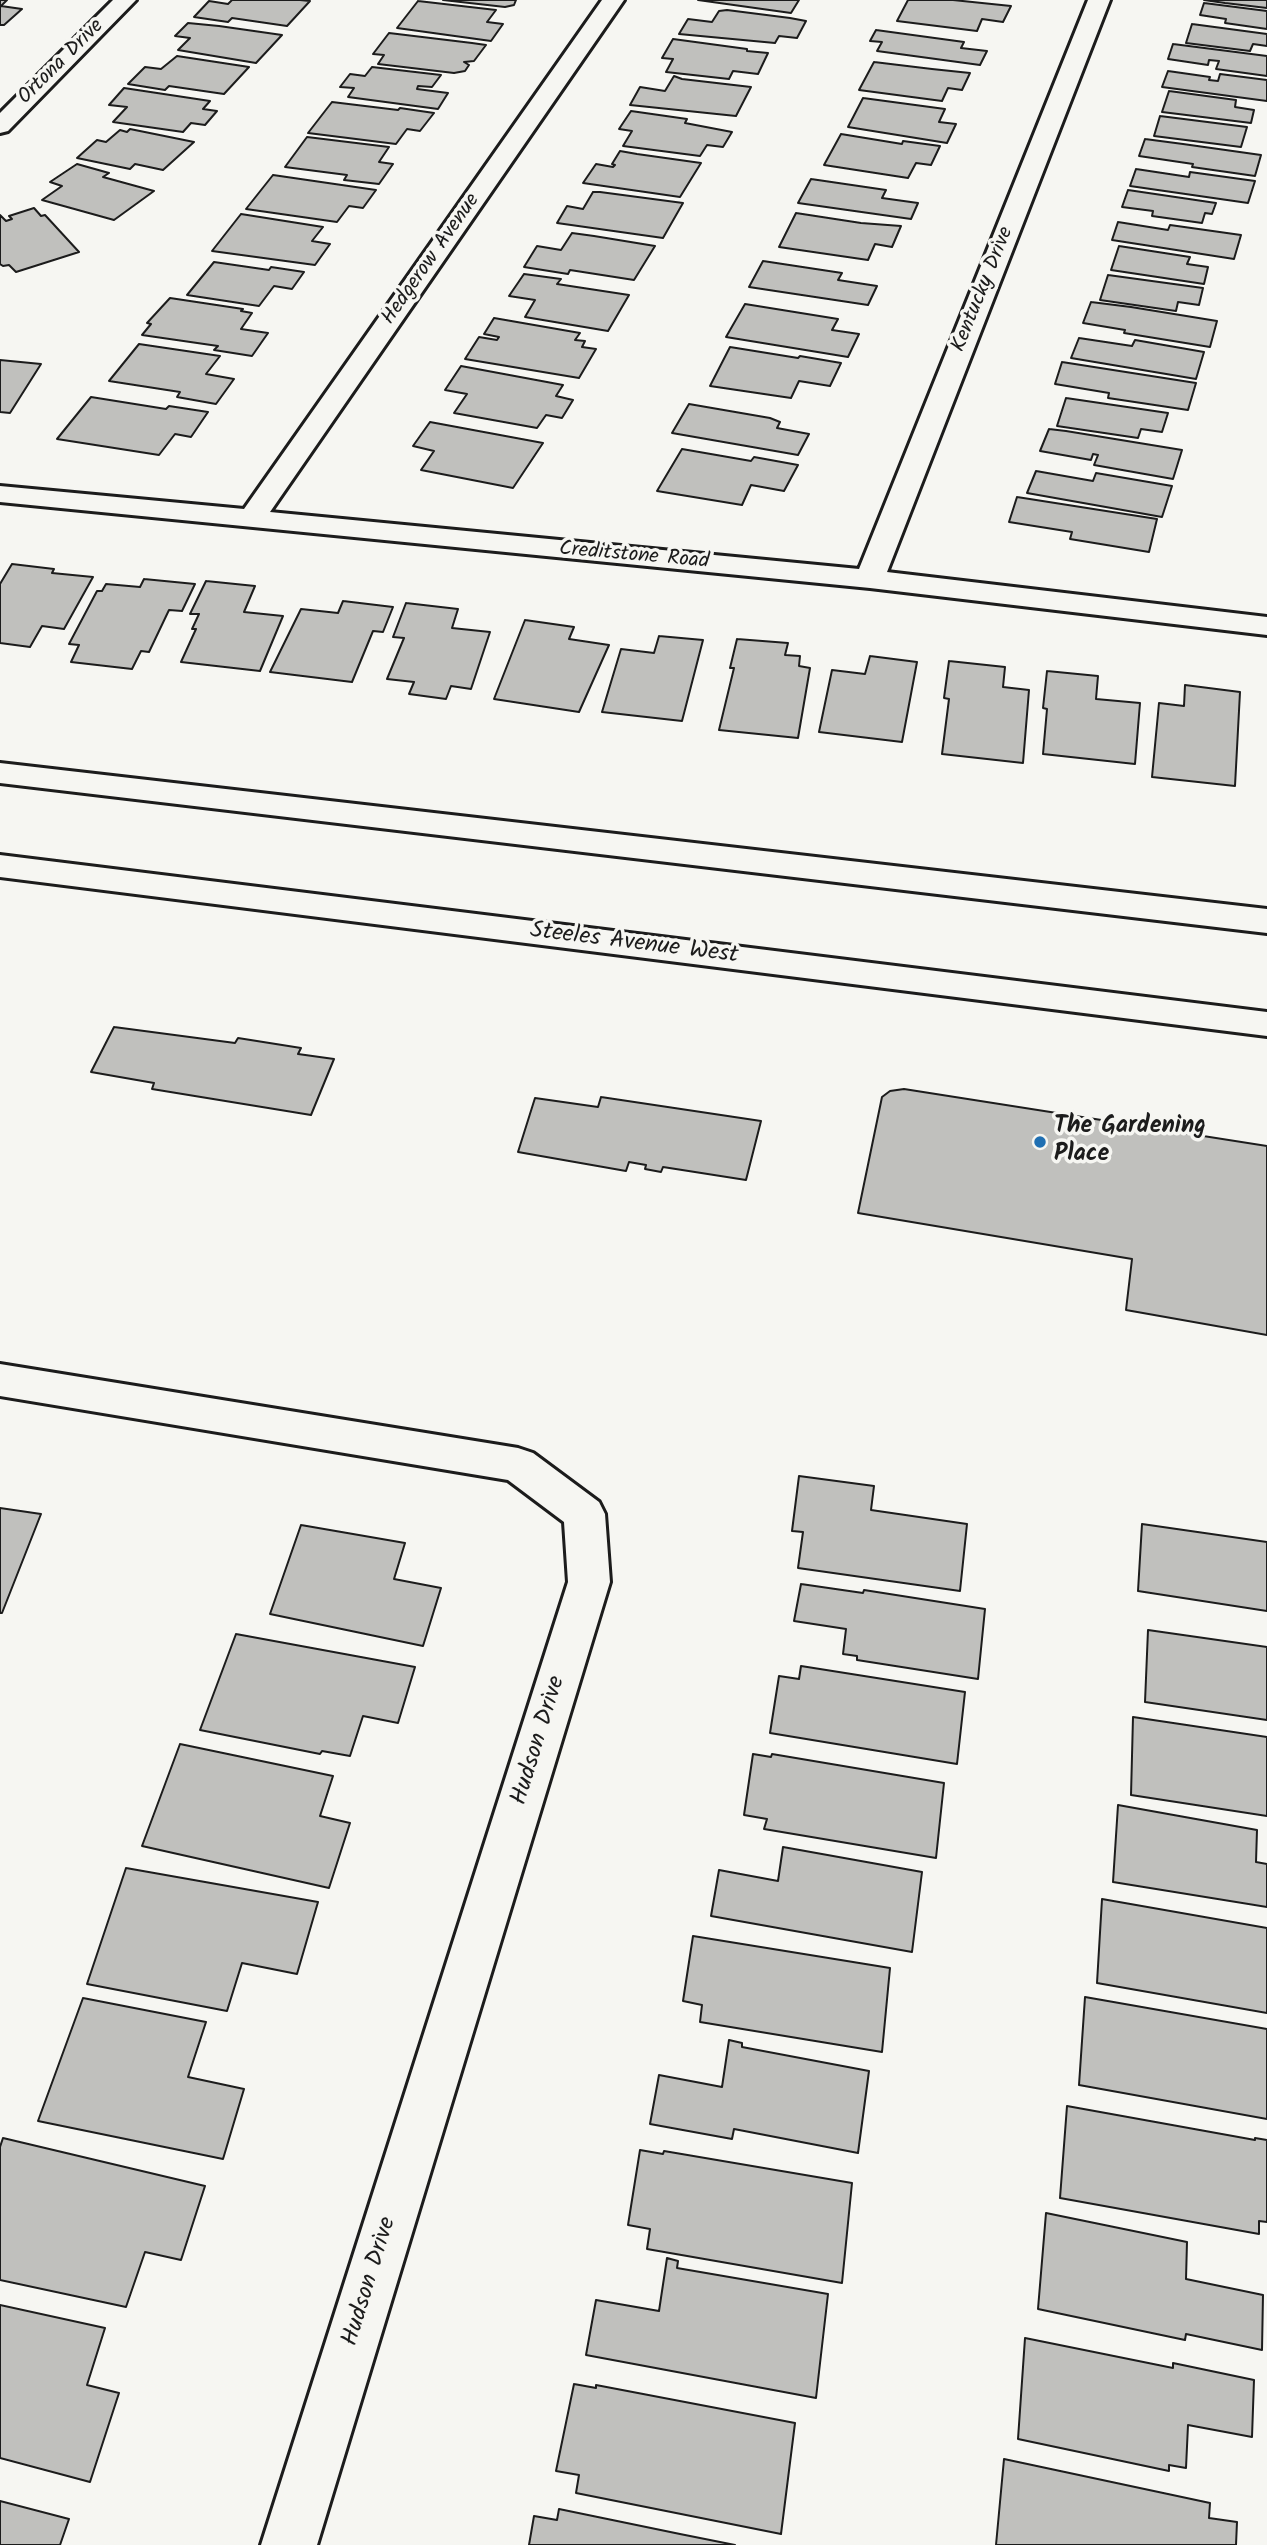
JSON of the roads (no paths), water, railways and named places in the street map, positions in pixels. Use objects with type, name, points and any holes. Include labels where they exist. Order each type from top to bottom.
[{"type":"street","name":"Ortona Drive","points":[[0,126],[125,0]]},
{"type":"street","name":"Hedgerow Avenue","points":[[251,519],[613,0]]},
{"type":"street","name":"Kentucky Drive","points":[[870,579],[1099,0]]},
{"type":"street","name":"Creditstone Road","points":[[0,494],[870,579],[1267,626]]},
{"type":"street","points":[[0,773],[1267,921]]},
{"type":"street","name":"Steeles Avenue West","points":[[0,866],[1267,1024]]},
{"type":"street","name":"Hudson Drive","points":[[0,1380],[518,1465],[583,1514],[589,1582],[289,2545]]},
{"type":"place","name":"The Gardening Place","points":[[1040,1142]]}]
